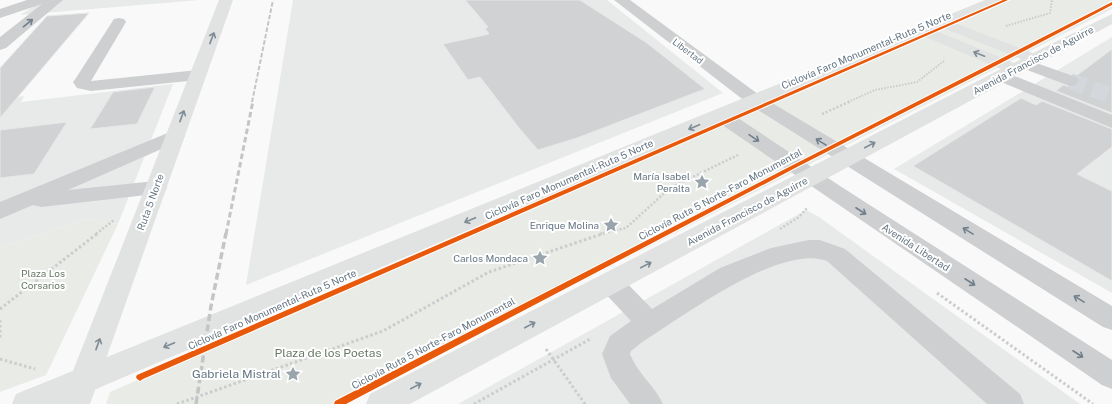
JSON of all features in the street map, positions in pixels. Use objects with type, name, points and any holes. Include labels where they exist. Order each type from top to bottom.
[{"type":"main road","name":"Ruta 5 Norte","points":[[79,392],[226,0]]},
{"type":"main road","points":[[27,404],[79,392],[756,101],[997,0]]},
{"type":"main road","name":"Avenida Francisco de Aguirre","points":[[381,404],[1112,18]]},
{"type":"main road","points":[[943,23],[978,37],[1019,67]]},
{"type":"main road","points":[[923,31],[961,47],[1019,67]]},
{"type":"street","points":[[0,14],[24,0]]},
{"type":"street","points":[[0,14],[41,0]]},
{"type":"street","points":[[0,45],[56,0]]},
{"type":"street","name":"Libertad","points":[[621,0],[756,101]]},
{"type":"street","points":[[119,22],[84,78],[82,82],[83,84],[91,86],[198,75]]},
{"type":"street","points":[[1019,67],[1070,81]]},
{"type":"street","points":[[1019,67],[1112,122]]},
{"type":"street","points":[[756,101],[1112,319]]},
{"type":"street","name":"Avenida Libertad","points":[[722,116],[811,177],[1112,376]]},
{"type":"street","points":[[6,206],[175,136]]},
{"type":"street","points":[[6,206],[156,188]]},
{"type":"street","points":[[648,404],[621,369],[616,354],[620,344],[729,275],[780,254],[809,249],[820,249],[836,255],[1009,404]]},
{"type":"street","points":[[611,283],[650,324]]},
{"type":"path","points":[[978,37],[986,31],[1050,13],[1052,0]]},
{"type":"path","points":[[795,126],[875,90],[917,82],[961,47]]},
{"type":"path","points":[[177,404],[383,331],[489,272],[595,235],[626,228],[670,188],[762,143]]},
{"type":"path","points":[[0,309],[118,217]]},
{"type":"path","points":[[932,290],[1093,404]]},
{"type":"path","points":[[0,320],[0,338]]},
{"type":"path","points":[[530,326],[585,404]]},
{"type":"shaded area","points":[[44,0],[200,0],[20,15]]},
{"type":"shaded area","points":[[293,0],[607,0],[723,93],[246,285]]},
{"type":"shaded area","points":[[1112,37],[1112,293],[894,169]]},
{"type":"shaded area","points":[[173,84],[118,224],[87,218],[0,247],[0,100],[24,96],[21,102]]},
{"type":"shaded area","points":[[806,210],[819,217],[1080,404],[458,404]]},
{"type":"green space","name":"Plaza de los Poetas","points":[[1011,0],[1112,0],[1112,9],[342,404],[106,404],[110,392]]},
{"type":"green space","name":"Plaza Los Corsarios","points":[[87,218],[118,224],[46,375],[0,392],[0,247]]},
{"type":"building","points":[[465,0],[580,0],[647,43],[705,89],[577,138],[538,150],[480,77],[468,80],[443,44],[489,34],[485,28],[488,27]]},
{"type":"building","points":[[89,13],[0,118],[0,68],[47,16]]},
{"type":"building","points":[[1112,49],[1112,113],[1056,91],[1063,85],[1070,87],[1077,86],[1080,81],[1076,76]]},
{"type":"building","points":[[155,87],[137,124],[90,129],[113,92]]},
{"type":"building","points":[[1021,98],[1036,105],[1042,101],[1112,129],[1112,147],[1077,174],[1112,191],[1112,281],[913,166]]},
{"type":"building","points":[[67,122],[34,174],[0,178],[0,130]]},
{"type":"tunnel","points":[[1070,81],[1112,96]]},
{"type":"railway","points":[[252,102],[273,0]]},
{"type":"railway","points":[[226,234],[253,101]]},
{"type":"railway","points":[[196,404],[211,306],[226,233]]},
{"type":"cycle path","name":"Ciclovía Faro Monumental-Ruta 5 Norte","points":[[140,377],[1006,0]]},
{"type":"cycle path","name":"Ciclovía Ruta 5 Norte-Faro Monumental","points":[[338,404],[1112,3]]},
{"type":"place","name":"María Isabel Peralta","points":[[702,182]]},
{"type":"place","name":"Enrique Molina","points":[[611,225]]},
{"type":"place","name":"Carlos Mondaca","points":[[540,258]]},
{"type":"place","name":"Gabriela Mistral","points":[[293,374]]}]
